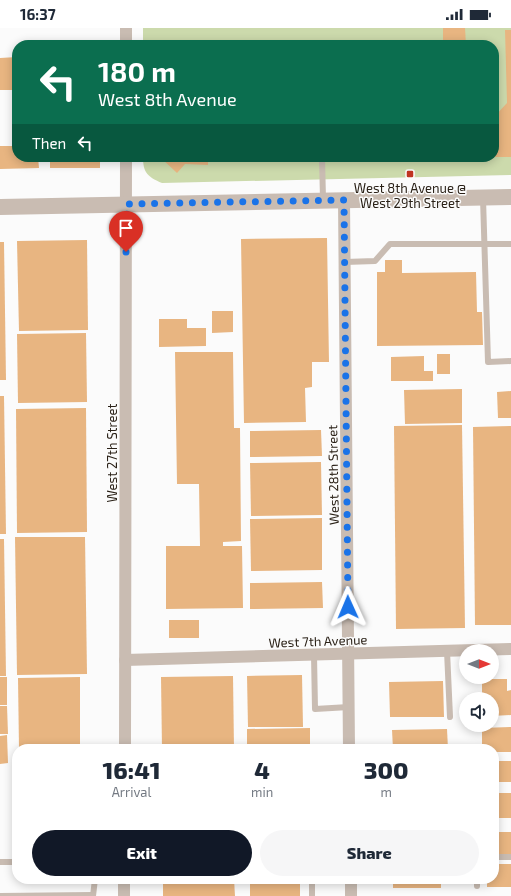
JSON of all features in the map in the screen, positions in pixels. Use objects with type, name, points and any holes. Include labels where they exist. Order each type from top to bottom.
[{"type":"street","points":[[126,28],[126,40]]},
{"type":"street","name":"West 27th Street","points":[[125,744],[126,162]]},
{"type":"street","points":[[0,206],[511,197]]},
{"type":"street","name":"West 28th Street","points":[[344,200],[349,744]]},
{"type":"street","name":"West 7th Avenue","points":[[125,660],[511,649]]},
{"type":"street","points":[[124,884],[124,896]]},
{"type":"street","points":[[351,884],[351,896]]},
{"type":"lane","points":[[322,162],[323,201]]},
{"type":"lane","points":[[483,198],[488,362],[511,361]]},
{"type":"lane","points":[[345,262],[375,261],[390,244],[511,244]]},
{"type":"lane","points":[[447,651],[450,718]]},
{"type":"lane","points":[[314,655],[315,709],[349,707]]},
{"type":"lane","points":[[499,857],[511,857]]},
{"type":"lane","points":[[0,862],[12,862]]},
{"type":"lane","points":[[0,896],[93,896],[94,884]]},
{"type":"lane","points":[[312,884],[312,896]]},
{"type":"green space","points":[[143,28],[511,28],[511,175],[162,183],[153,179],[147,174],[143,162],[499,162],[499,40],[143,40]]},
{"type":"building","points":[[443,28],[465,28],[466,40],[443,40]]},
{"type":"building","points":[[505,30],[511,30],[511,157],[499,157],[499,112],[507,103]]},
{"type":"building","points":[[12,57],[12,90],[0,90],[0,58]]},
{"type":"building","points":[[0,146],[12,146],[12,162],[38,162],[39,168],[0,169]]},
{"type":"building","points":[[50,162],[100,162],[100,168],[50,168]]},
{"type":"building","points":[[165,162],[208,162],[208,165],[185,164],[177,173]]},
{"type":"building","points":[[327,238],[329,362],[312,362],[312,387],[305,388],[306,422],[244,423],[241,239]]},
{"type":"building","points":[[87,240],[88,330],[19,331],[17,241]]},
{"type":"building","points":[[0,242],[4,242],[6,380],[0,380]]},
{"type":"building","points":[[385,260],[402,260],[402,273],[476,272],[477,312],[482,312],[483,345],[377,346],[377,272],[385,272]]},
{"type":"building","points":[[212,311],[233,311],[233,332],[212,333]]},
{"type":"building","points":[[159,319],[187,319],[187,328],[206,328],[206,346],[159,347]]},
{"type":"building","points":[[86,333],[87,402],[18,403],[17,334]]},
{"type":"building","points":[[175,352],[233,352],[234,428],[240,428],[241,541],[223,542],[223,546],[242,546],[243,608],[166,609],[166,546],[200,546],[199,484],[177,484]]},
{"type":"building","points":[[437,354],[450,354],[450,374],[437,374]]},
{"type":"building","points":[[424,356],[424,371],[433,371],[433,381],[391,381],[391,357]]},
{"type":"building","points":[[462,389],[462,423],[405,424],[404,390]]},
{"type":"building","points":[[511,391],[511,418],[498,418],[497,392]]},
{"type":"building","points":[[0,396],[4,396],[6,534],[0,534]]},
{"type":"building","points":[[86,408],[87,532],[17,533],[16,409]]},
{"type":"building","points":[[462,425],[465,628],[396,629],[394,426]]},
{"type":"building","points":[[511,426],[511,625],[475,625],[473,427]]},
{"type":"building","points":[[321,430],[322,456],[250,457],[250,431]]},
{"type":"building","points":[[321,462],[322,515],[251,516],[250,463]]},
{"type":"building","points":[[322,518],[322,570],[251,571],[250,519]]},
{"type":"building","points":[[15,537],[85,537],[87,674],[17,675]]},
{"type":"building","points":[[0,539],[4,539],[6,676],[0,676]]},
{"type":"building","points":[[322,582],[323,608],[250,609],[250,583]]},
{"type":"building","points":[[169,620],[199,620],[199,638],[169,638]]},
{"type":"building","points":[[302,675],[303,727],[248,727],[247,676]]},
{"type":"building","points":[[233,676],[234,744],[162,744],[161,677]]},
{"type":"building","points":[[0,677],[7,677],[7,705],[0,705]]},
{"type":"building","points":[[80,677],[80,744],[19,744],[18,678]]},
{"type":"building","points":[[499,679],[507,679],[507,691],[511,690],[511,715],[499,716],[499,692],[482,692],[482,684],[499,684]]},
{"type":"building","points":[[443,681],[444,717],[390,717],[389,682]]},
{"type":"building","points":[[0,706],[7,706],[8,734],[0,734]]},
{"type":"building","points":[[499,727],[511,727],[511,752],[499,752],[499,744],[482,744],[482,732],[499,732]]},
{"type":"building","points":[[310,728],[310,744],[247,744],[247,729]]},
{"type":"building","points":[[447,729],[448,744],[393,744],[392,730]]},
{"type":"building","points":[[7,735],[8,763],[0,764],[0,736]]},
{"type":"building","points":[[499,761],[511,761],[511,782],[499,782]]},
{"type":"building","points":[[499,793],[511,793],[511,818],[499,818]]},
{"type":"building","points":[[499,832],[511,832],[511,854],[499,854]]},
{"type":"building","points":[[499,864],[511,864],[511,887],[487,887],[487,884],[499,884]]},
{"type":"building","points":[[163,884],[234,884],[235,896],[163,896]]},
{"type":"building","points":[[250,884],[300,884],[300,896],[250,896]]},
{"type":"building","points":[[393,884],[441,884],[441,888],[393,888]]},
{"type":"place","name":"West 8th Avenue @ West 29th Street","points":[[410,174]]},
{"type":"route","points":[[126,252],[127,204],[344,200],[348,607]]}]
